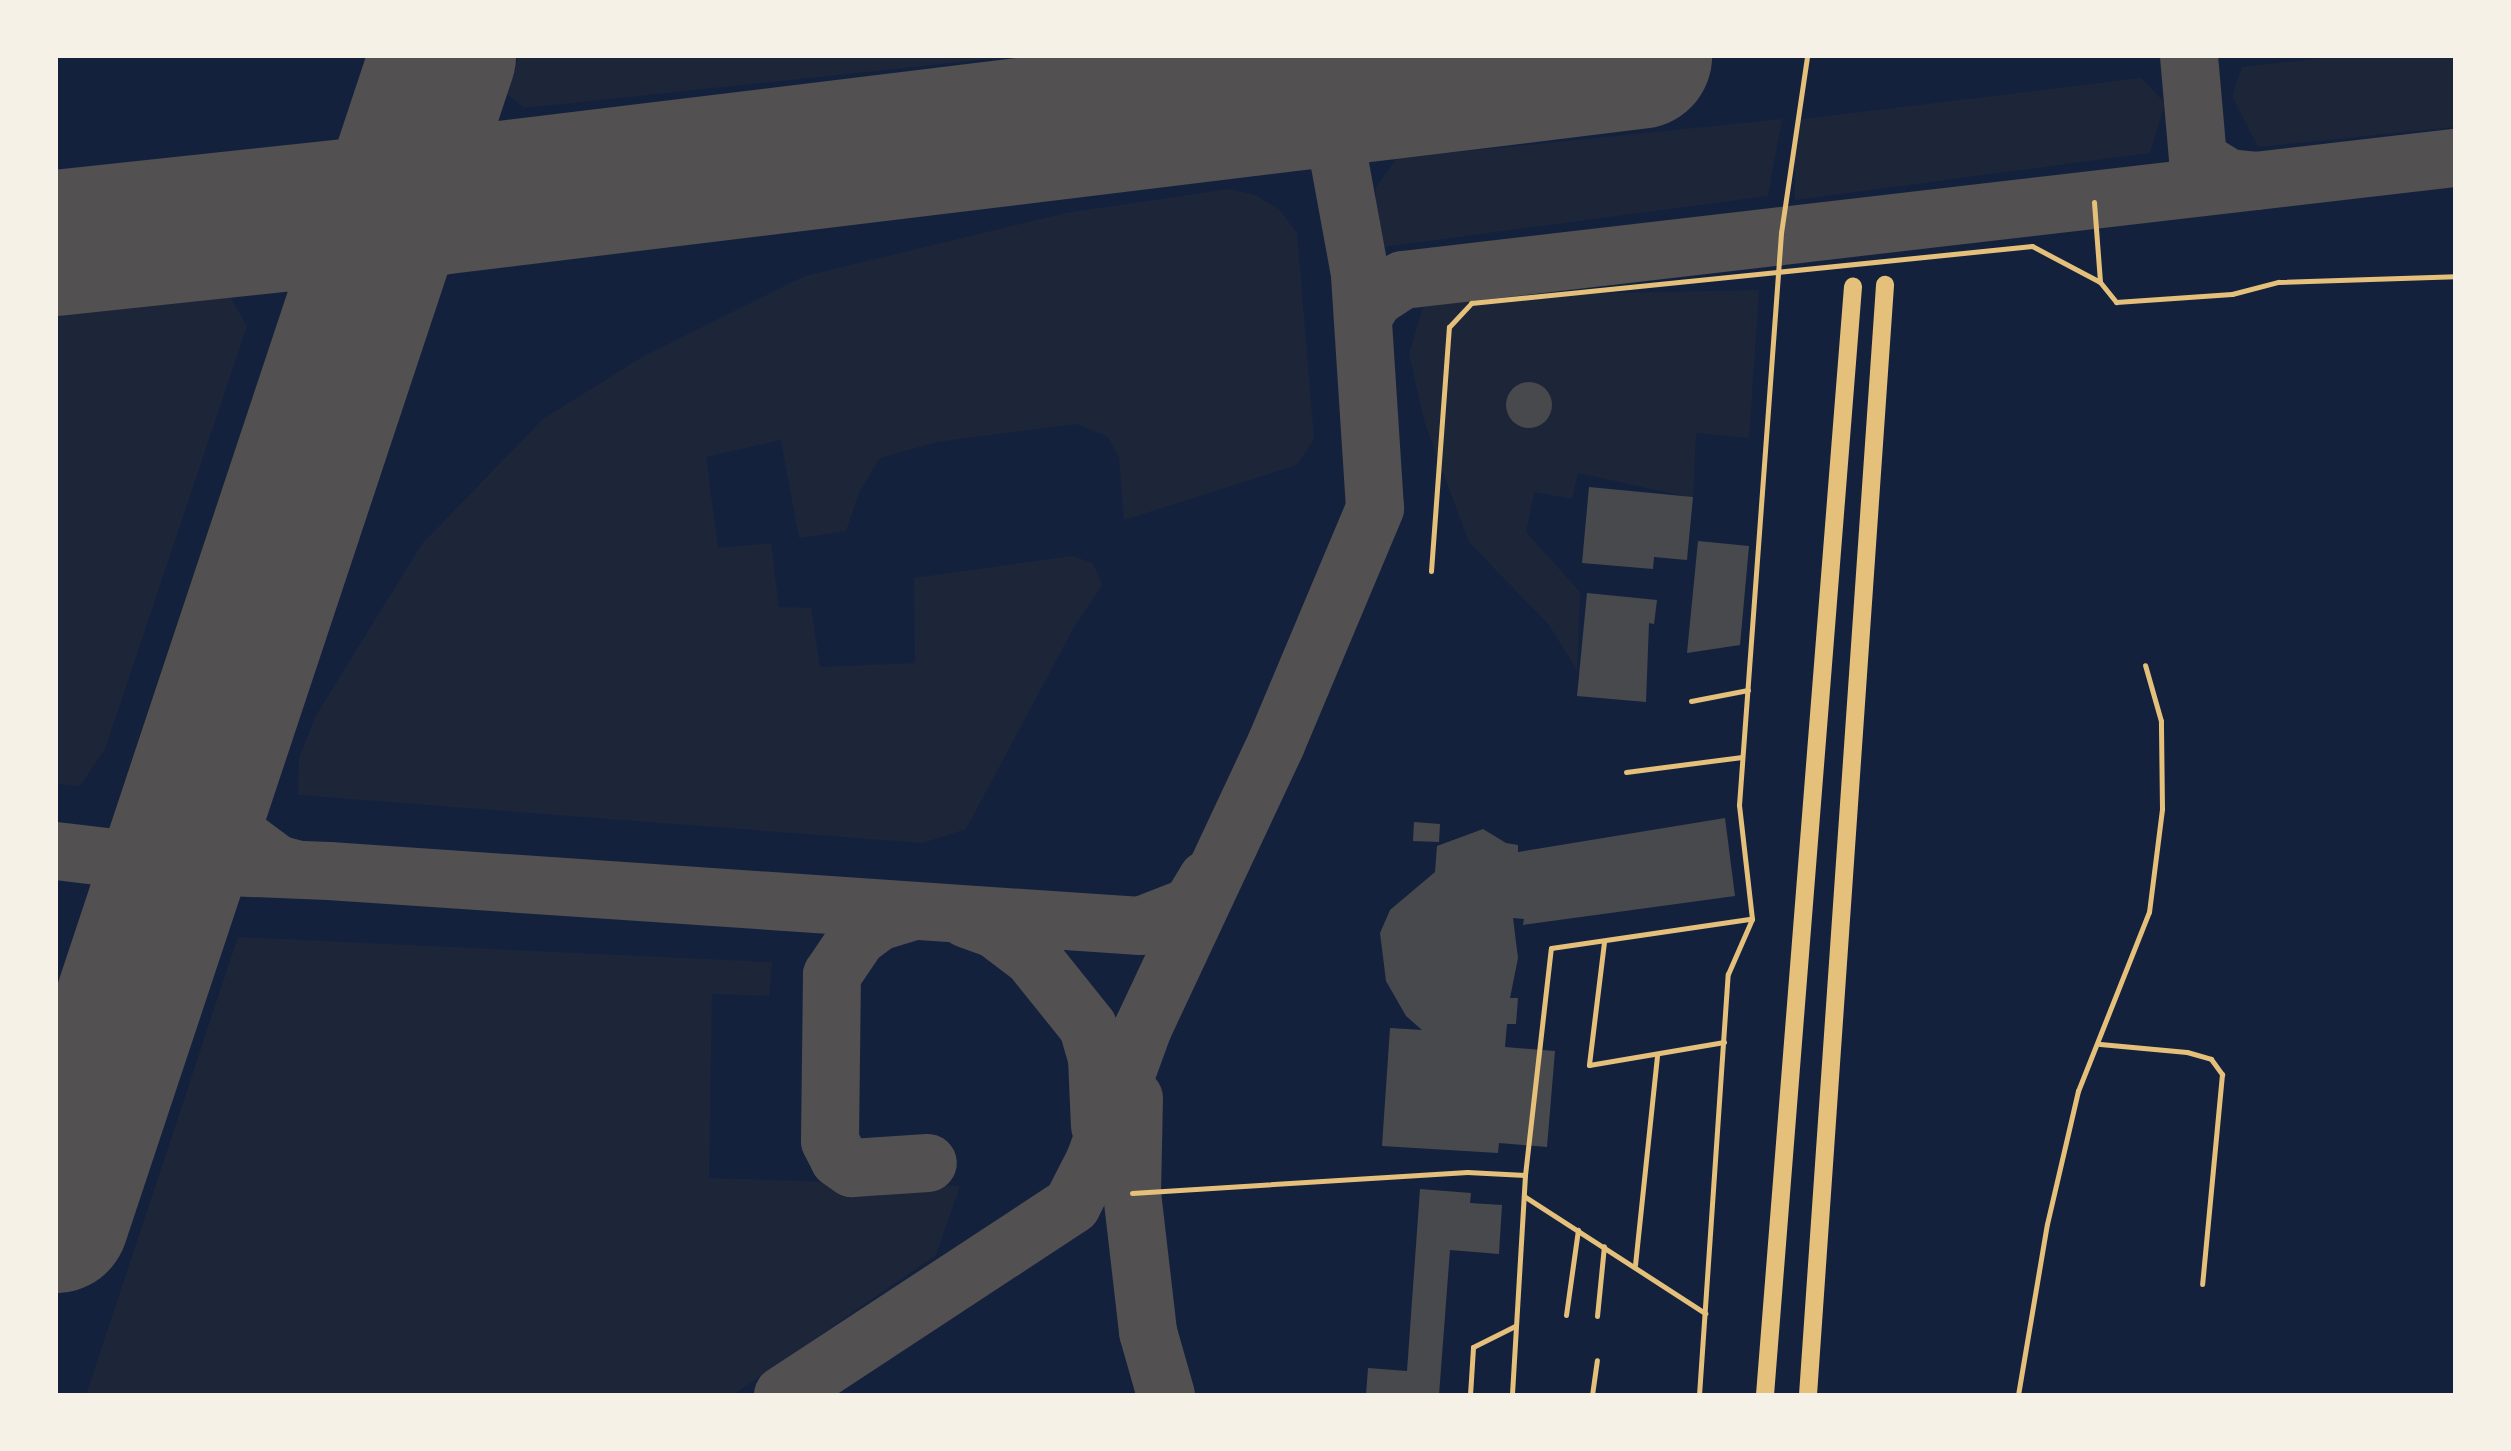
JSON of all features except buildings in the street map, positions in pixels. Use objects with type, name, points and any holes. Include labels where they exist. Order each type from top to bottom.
[{"type":"highway","points":[[1808,1395],[1885,285]]},
{"type":"highway","points":[[1765,1395],[1853,286]]},
{"type":"lane","points":[[1699,1395],[1728,974],[1752,919],[1739,805],[1742,757],[1778,275],[1807,56]]},
{"type":"lane","points":[[2094,202],[2100,282]]},
{"type":"lane","points":[[1431,571],[1449,327],[1471,303],[1778,275],[2032,246],[2100,282],[2116,302],[2232,294],[2278,282],[2455,276]]},
{"type":"lane","points":[[2018,1395],[2047,1224],[2078,1091],[2100,1044],[2149,912],[2162,809],[2161,721],[2145,665]]},
{"type":"lane","points":[[1691,701],[1748,690]]},
{"type":"lane","points":[[1626,772],[1742,757]]},
{"type":"lane","points":[[1512,1395],[1525,1175],[1551,948],[1752,919]]},
{"type":"lane","points":[[1604,942],[1589,1065],[1724,1042]]},
{"type":"lane","points":[[2100,1044],[2187,1052],[2211,1059],[2222,1074],[2202,1284]]},
{"type":"lane","points":[[1635,1265],[1657,1054]]},
{"type":"lane","points":[[1132,1193],[1467,1172],[1525,1175]]},
{"type":"lane","points":[[1524,1196],[1705,1313]]},
{"type":"lane","points":[[1566,1315],[1578,1230]]},
{"type":"lane","points":[[1597,1316],[1604,1246]]},
{"type":"lane","points":[[1470,1395],[1473,1347],[1516,1326]]},
{"type":"lane","points":[[1592,1395],[1597,1360]]},
{"type":"shaded area","points":[[519,56],[1018,56],[524,108],[507,94]]},
{"type":"shaded area","points":[[2340,56],[2455,56],[2455,127],[2258,147],[2232,96],[2242,67]]},
{"type":"shaded area","points":[[2141,78],[2165,103],[2150,153],[1795,200],[1795,120]]},
{"type":"shaded area","points":[[1782,119],[1768,196],[1376,248],[1376,187],[1397,158]]},
{"type":"shaded area","points":[[1229,189],[1255,195],[1279,209],[1297,233],[1314,439],[1297,465],[1124,520],[1119,458],[1108,437],[1077,424],[937,442],[880,458],[859,492],[846,531],[799,538],[781,440],[706,457],[718,548],[771,543],[779,607],[811,608],[820,667],[915,663],[914,578],[1072,556],[1093,563],[1102,585],[1074,627],[966,829],[923,843],[298,795],[299,759],[315,717],[422,544],[543,419],[644,356],[805,276],[1066,213]]},
{"type":"shaded area","points":[[188,285],[227,291],[247,326],[105,749],[80,786],[56,784],[56,314]]},
{"type":"shaded area","points":[[1759,290],[1749,438],[1696,433],[1693,498],[1578,473],[1572,499],[1534,492],[1526,532],[1580,592],[1577,670],[1549,625],[1469,542],[1425,424],[1409,354],[1426,297]]},
{"type":"shaded area","points":[[238,937],[772,962],[769,996],[712,994],[709,1178],[960,1186],[936,1255],[733,1395],[86,1395]]},
{"type":"taxiway","points":[[1329,56],[1335,94]]},
{"type":"taxiway","points":[[2189,56],[2198,159],[2229,178],[2256,181]]},
{"type":"taxiway","points":[[1338,154],[1351,113],[1366,98],[1399,87]]},
{"type":"taxiway","points":[[783,1395],[1072,1205],[1095,1160],[1143,1028],[1276,744],[1375,508],[1360,274],[1338,154],[1313,120],[1258,104]]},
{"type":"taxiway","points":[[1364,315],[1375,298],[1403,280],[2455,158]]},
{"type":"taxiway","points":[[369,277],[398,231],[437,202]]},
{"type":"taxiway","points":[[309,216],[335,224],[350,235],[363,253],[369,277]]},
{"type":"taxiway","points":[[212,750],[222,811],[234,832],[277,864],[296,869]]},
{"type":"taxiway","points":[[56,851],[174,865],[329,871],[1140,926],[1191,906],[1207,879]]},
{"type":"taxiway","points":[[914,911],[878,922],[857,938],[832,975],[830,1141],[839,1159],[852,1168],[928,1163]]},
{"type":"taxiway","points":[[967,919],[995,929],[1032,957],[1088,1027],[1097,1058],[1100,1126]]},
{"type":"taxiway","points":[[1134,1098],[1132,1193],[1148,1332],[1166,1395]]},
{"type":"runway","points":[[56,1220],[443,56]]},
{"type":"runway","points":[[56,243],[437,202],[1639,56]]}]
